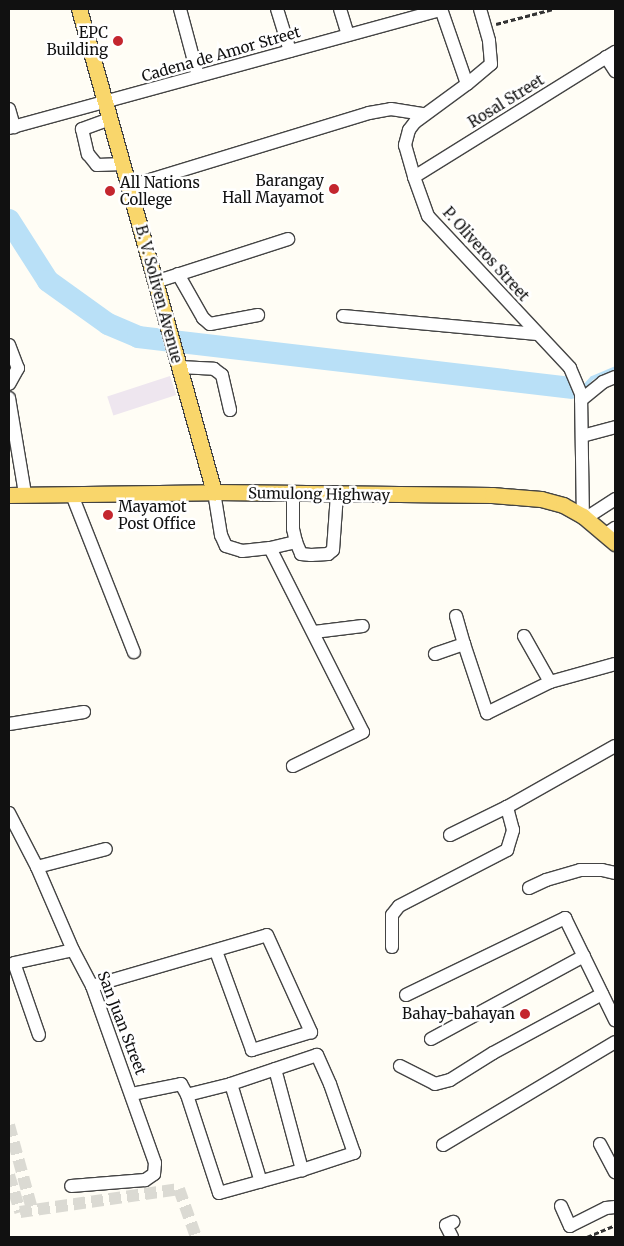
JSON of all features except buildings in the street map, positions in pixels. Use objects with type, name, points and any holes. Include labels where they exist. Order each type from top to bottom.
[{"type":"main road","name":"B. V. Soliven Avenue","points":[[79,9],[124,164],[214,492]]},
{"type":"main road","name":"Sumulong Highway","points":[[9,495],[214,492],[492,496],[541,499],[563,505],[612,535]]},
{"type":"street","points":[[180,9],[198,76]]},
{"type":"street","points":[[277,9],[290,51]]},
{"type":"street","points":[[340,9],[348,36]]},
{"type":"street","name":"Cadena de Amor Street","points":[[11,127],[77,111],[348,36],[422,12],[441,9]]},
{"type":"street","points":[[441,9],[467,84]]},
{"type":"street","name":"P. Oliveros Street","points":[[480,9],[489,41],[491,64],[467,84],[424,114],[409,130],[405,145],[428,216],[570,368],[581,397],[585,517]]},
{"type":"street","points":[[611,54],[615,71]]},
{"type":"street","name":"Rosal Street","points":[[414,177],[611,54]]},
{"type":"street","points":[[9,109],[11,127]]},
{"type":"street","points":[[130,186],[369,113],[391,109],[424,114]]},
{"type":"street","points":[[77,111],[93,163],[96,165],[124,164]]},
{"type":"street","points":[[82,129],[110,119]]},
{"type":"street","points":[[155,282],[288,239]]},
{"type":"street","points":[[178,274],[203,318],[210,324],[258,315]]},
{"type":"street","points":[[343,316],[537,334]]},
{"type":"street","points":[[9,345],[18,368],[9,384]]},
{"type":"street","points":[[177,361],[214,369],[222,375],[230,410]]},
{"type":"street","points":[[581,397],[603,382],[615,377]]},
{"type":"street","points":[[9,398],[25,494]]},
{"type":"street","points":[[582,436],[615,427]]},
{"type":"street","points":[[214,492],[221,535],[226,546],[242,551],[270,548],[296,542]]},
{"type":"street","points":[[293,493],[293,529],[301,554],[320,555],[332,550],[338,494]]},
{"type":"street","points":[[72,495],[134,652]]},
{"type":"street","points":[[585,517],[615,499]]},
{"type":"street","points":[[270,548],[363,732],[293,766]]},
{"type":"street","points":[[456,616],[487,714],[550,682],[615,664]]},
{"type":"street","points":[[314,632],[363,626]]},
{"type":"street","points":[[524,636],[550,682]]},
{"type":"street","points":[[434,654],[464,644]]},
{"type":"street","points":[[9,724],[84,712]]},
{"type":"street","points":[[450,836],[507,807],[615,746]]},
{"type":"street","points":[[392,947],[392,915],[400,906],[507,850],[513,830],[507,807]]},
{"type":"street","name":"San Juan Street","points":[[9,813],[37,867],[73,950],[92,986],[155,1163],[154,1174],[145,1180],[71,1186]]},
{"type":"street","points":[[37,867],[106,849]]},
{"type":"street","points":[[529,888],[546,880],[580,870],[602,870],[615,873]]},
{"type":"street","points":[[406,995],[565,918],[615,1020]]},
{"type":"street","points":[[92,986],[267,935],[311,1032],[252,1050],[216,950]]},
{"type":"street","points":[[39,1035],[14,963],[73,950]]},
{"type":"street","points":[[431,1039],[584,956]]},
{"type":"street","points":[[400,1066],[435,1084],[450,1080],[493,1052],[602,994]]},
{"type":"street","points":[[444,1145],[615,1042]]},
{"type":"street","points":[[132,1094],[181,1084],[187,1096],[220,1193],[354,1153],[330,1084],[316,1055],[231,1084],[187,1096]]},
{"type":"street","points":[[275,1069],[302,1170]]},
{"type":"street","points":[[231,1084],[261,1182]]},
{"type":"street","points":[[600,1144],[615,1172]]},
{"type":"street","points":[[562,1206],[570,1226],[606,1208],[615,1207]]},
{"type":"street","points":[[452,1237],[446,1225],[453,1222]]},
{"type":"path","points":[[485,27],[553,9]]},
{"type":"path","points":[[587,1237],[615,1224]]},
{"type":"shaded area","points":[[170,376],[176,395],[113,415],[107,396]]},
{"type":"waterway","points":[[9,220],[48,281],[108,324],[138,337],[571,388]]},
{"type":"waterway","points":[[583,388],[592,378],[615,368]]},
{"type":"tunnel","points":[[9,1125],[32,1209]]},
{"type":"tunnel","points":[[9,1175],[20,1212],[179,1189],[196,1237]]},
{"type":"place","name":"EPC Building","points":[[118,41]]},
{"type":"place","name":"Barangay Hall Mayamot","points":[[334,189]]},
{"type":"place","name":"All Nations College","points":[[110,191]]},
{"type":"place","name":"Mayamot Post Office","points":[[108,515]]},
{"type":"place","name":"Bahay-bahayan","points":[[525,1014]]}]
